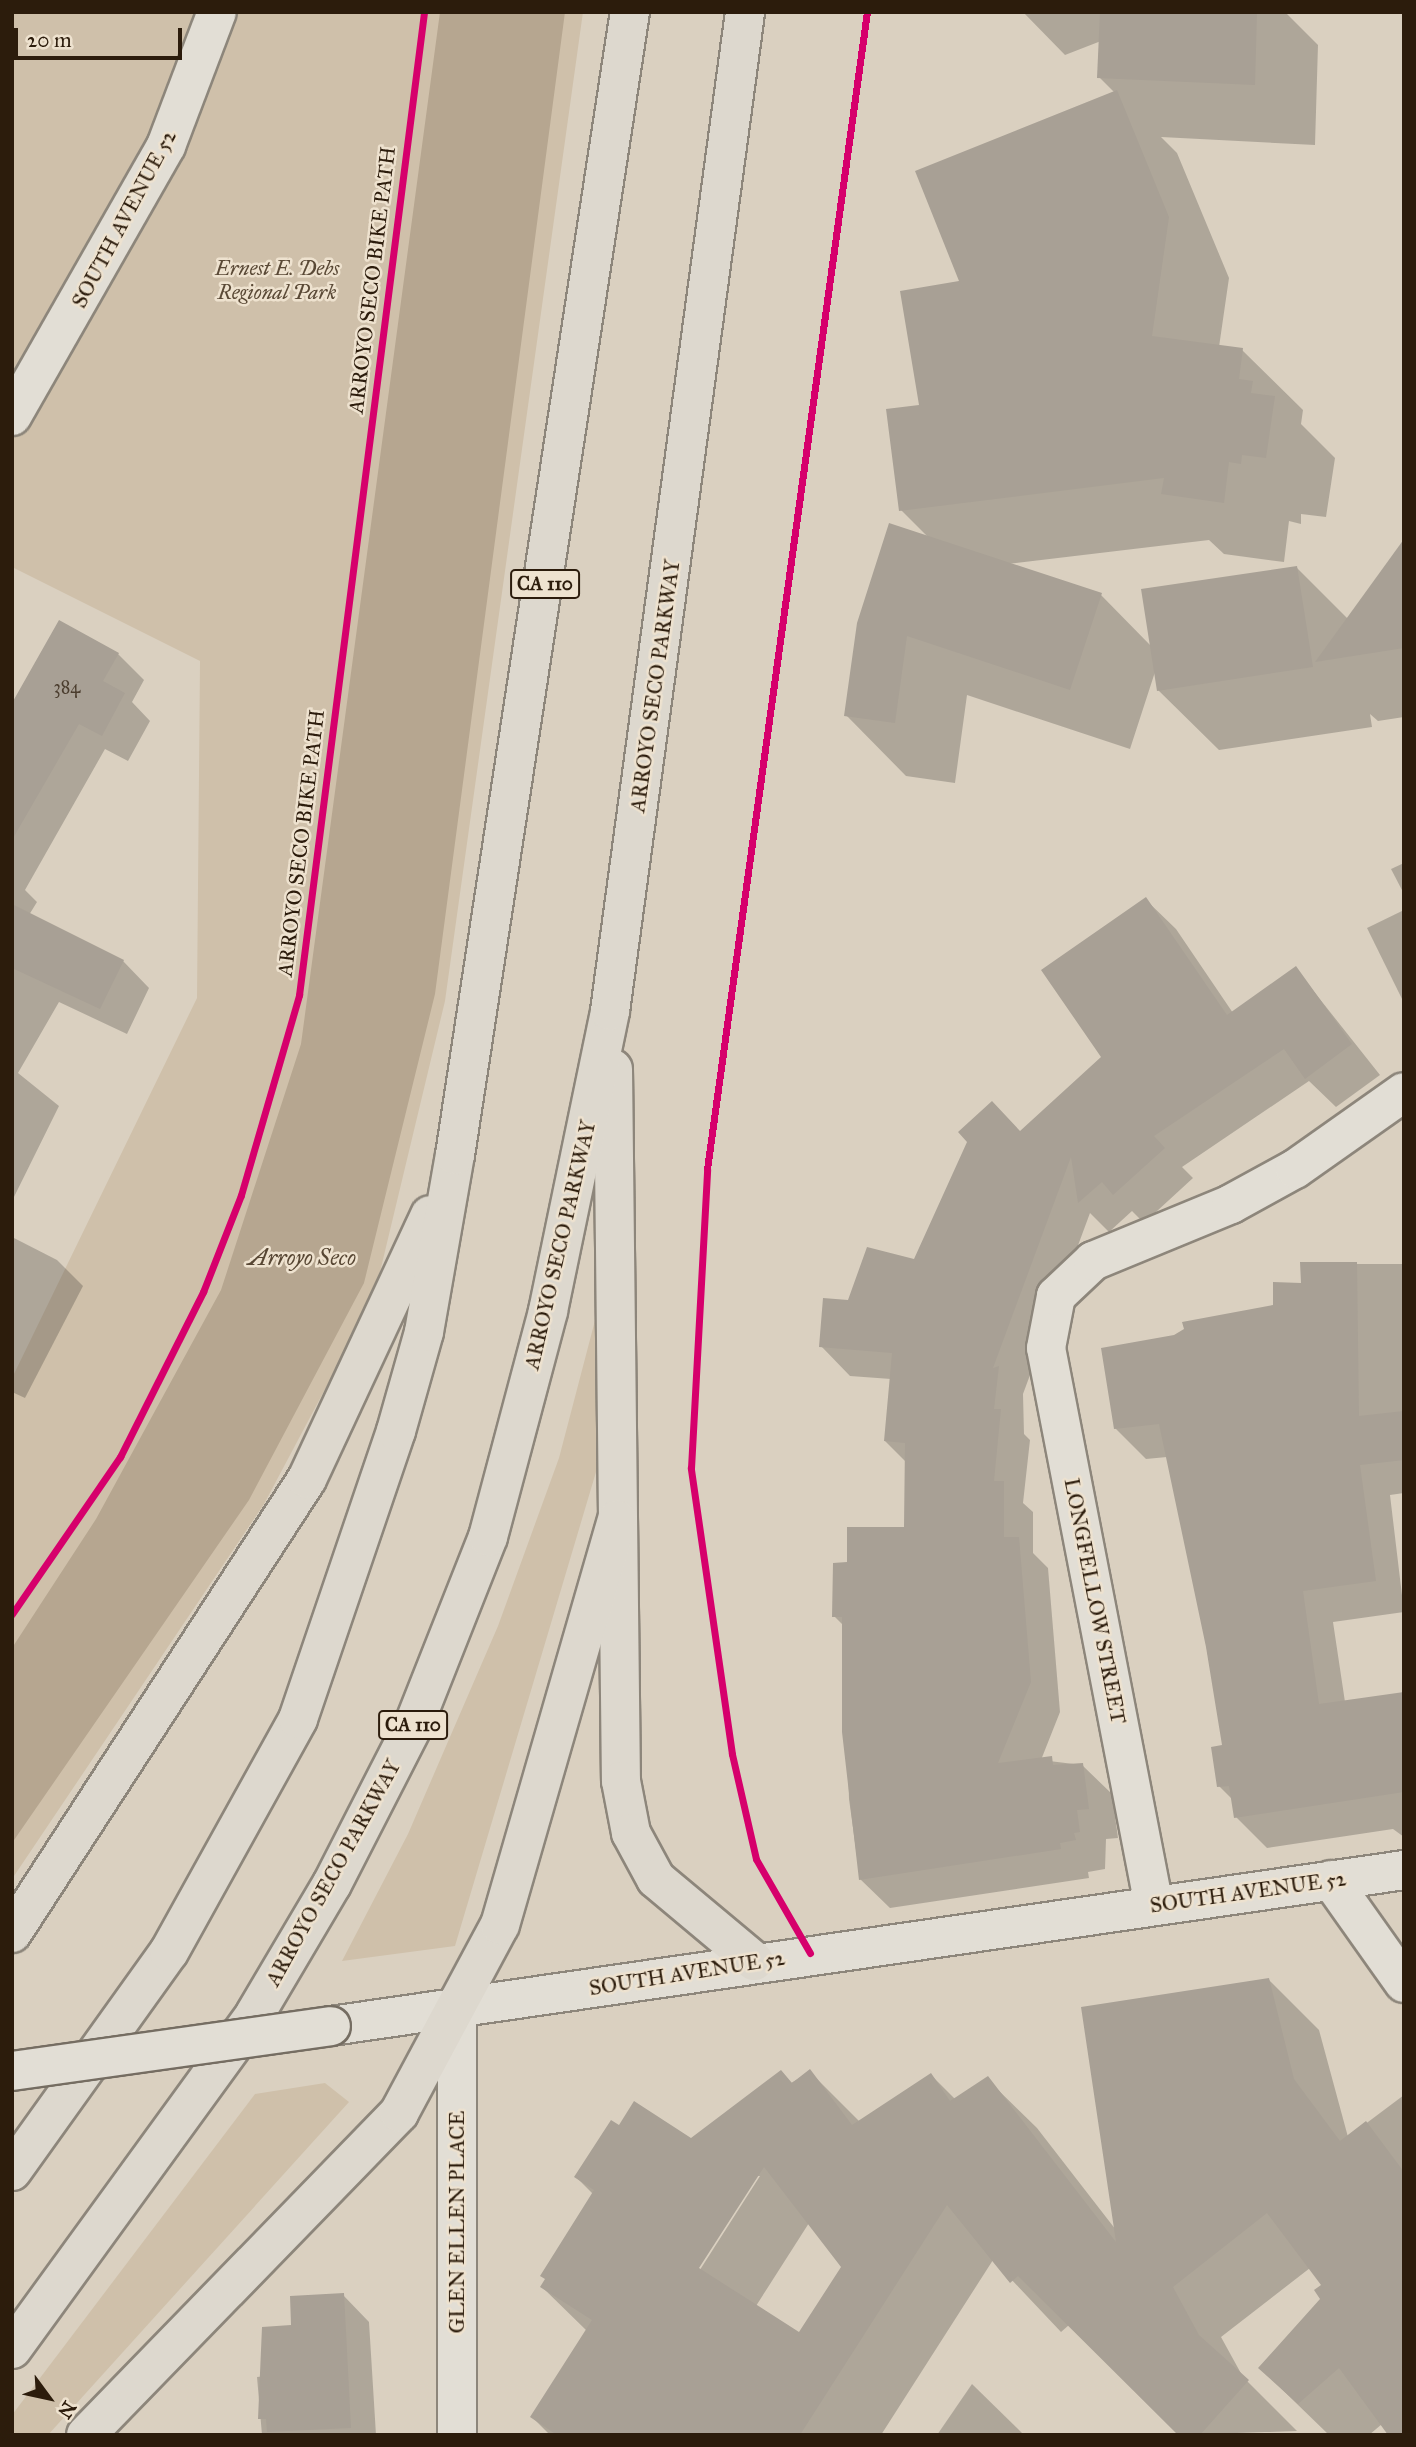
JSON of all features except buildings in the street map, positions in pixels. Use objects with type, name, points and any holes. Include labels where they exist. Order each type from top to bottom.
[{"type":"highway","name":"CA 110","points":[[12,2171],[169,1952],[298,1719],[424,1332],[455,1155],[630,12]]},
{"type":"highway","name":"ARROYO SECO PARKWAY","points":[[12,2349],[256,2014],[332,1884],[414,1724],[488,1537],[548,1311],[610,1011],[745,12]]},
{"type":"highway","points":[[610,1011],[619,1220],[617,1520],[621,1781],[631,1833],[656,1878],[754,1961]]},
{"type":"highway","points":[[12,1933],[307,1479],[455,1155]]},
{"type":"highway","points":[[86,2435],[399,2113],[457,2010],[500,1925],[617,1520]]},
{"type":"street","name":"SOUTH AVENUE 52","points":[[12,416],[166,146],[217,12]]},
{"type":"street","name":"LONGFELLOW STREET","points":[[1154,1906],[1046,1348],[1056,1296],[1093,1261],[1231,1205],[1295,1170],[1404,1092]]},
{"type":"street","name":"SOUTH AVENUE 52","points":[[12,2071],[457,2010],[754,1961],[1404,1870]]},
{"type":"street","points":[[1331,1880],[1404,1983]]},
{"type":"street","name":"GLEN ELLEN PLACE","points":[[457,2010],[457,2435]]},
{"type":"green space","name":"Ernest E. Debs Regional Park","points":[[12,12],[583,12],[445,1001],[374,1297],[264,1504],[12,1879],[12,1378],[197,998],[200,661],[12,567]]},
{"type":"green space","points":[[598,1309],[596,1472],[455,1946],[342,1961],[408,1834],[498,1626],[559,1458]]},
{"type":"green space","points":[[325,2083],[349,2102],[48,2435],[12,2435],[12,2415],[255,2094]]},
{"type":"water","name":"Arroyo Seco","points":[[440,12],[565,12],[435,994],[364,1283],[249,1500],[12,1843],[12,1648],[96,1519],[221,1290],[301,1044]]},
{"type":"cycle path","name":"ARROYO SECO BIKE PATH","points":[[12,1614],[120,1457],[203,1292],[241,1195],[299,995],[424,12]]},
{"type":"cycle path","points":[[810,1953],[756,1859],[732,1754],[691,1468],[707,1169],[867,12]]}]
